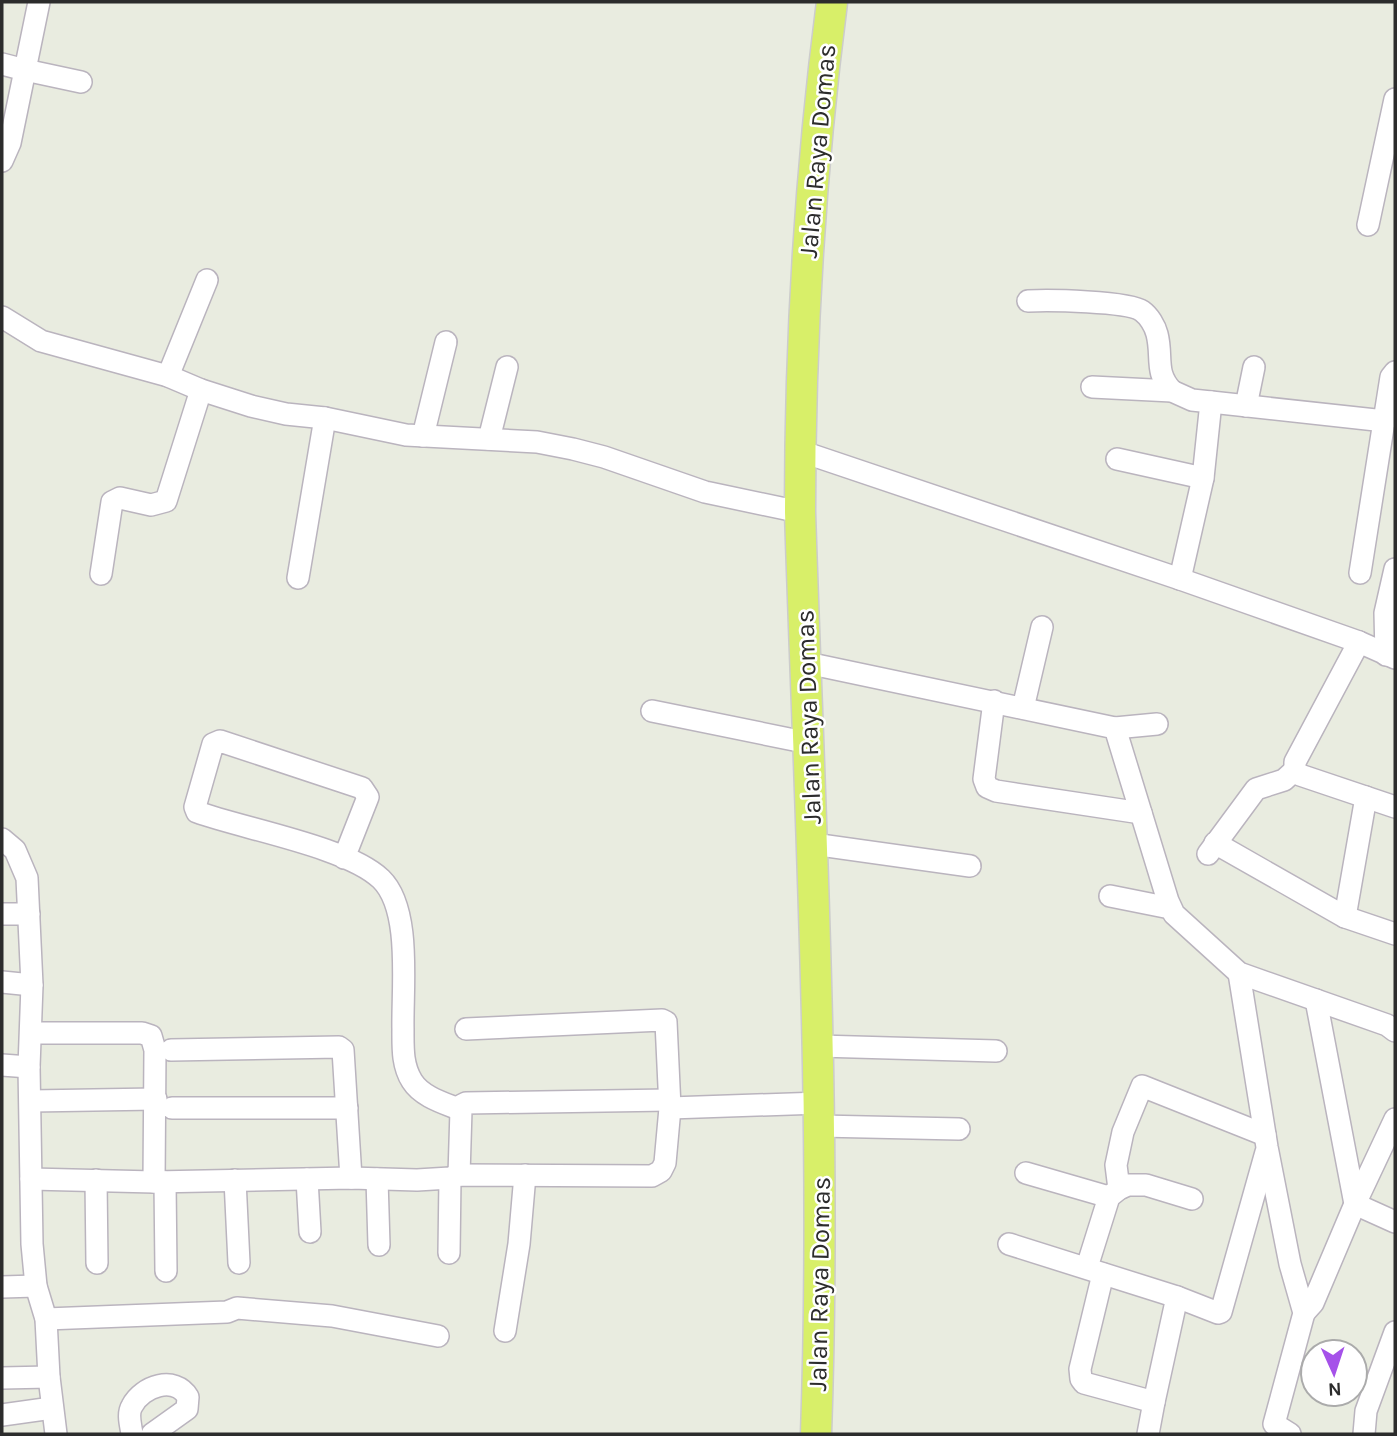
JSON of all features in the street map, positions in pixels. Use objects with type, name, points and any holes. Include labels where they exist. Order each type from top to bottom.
[{"type":"highway","name":"Jalan Raya Domas","points":[[816,1434],[820,1305],[820,1115],[800,512],[801,361],[810,195],[832,2]]},
{"type":"street","points":[[2,161],[10,144],[39,2]]},
{"type":"street","points":[[2,64],[81,82]]},
{"type":"street","points":[[1368,225],[1395,99]]},
{"type":"street","points":[[168,376],[207,280]]},
{"type":"street","points":[[1028,301],[1083,301],[1140,309],[1148,316],[1157,332],[1160,376],[1172,391]]},
{"type":"street","points":[[2,317],[41,341],[168,376],[201,390],[286,414],[326,418],[405,435],[489,439],[573,449],[705,492],[800,512]]},
{"type":"street","points":[[423,436],[446,342]]},
{"type":"street","points":[[489,439],[507,367]]},
{"type":"street","points":[[1247,406],[1254,367]]},
{"type":"street","points":[[1360,573],[1391,377],[1395,372]]},
{"type":"street","points":[[1092,387],[1172,391],[1192,400],[1385,421]]},
{"type":"street","points":[[101,574],[112,502],[120,498],[151,505],[166,501],[201,390]]},
{"type":"street","points":[[1180,579],[1203,478],[1211,402]]},
{"type":"street","points":[[298,578],[326,418]]},
{"type":"street","points":[[800,451],[1180,579],[1359,642],[1391,656]]},
{"type":"street","points":[[1117,459],[1203,478]]},
{"type":"street","points":[[1391,656],[1385,613],[1395,569]]},
{"type":"street","points":[[1023,708],[1042,627]]},
{"type":"street","points":[[1359,642],[1295,762],[1295,770],[1300,775],[1395,807]]},
{"type":"street","points":[[807,663],[1115,727],[1157,724]]},
{"type":"street","points":[[994,701],[984,779],[987,787],[996,791],[1141,813]]},
{"type":"street","points":[[652,711],[809,743]]},
{"type":"street","points":[[1115,727],[1170,908],[1238,973],[1387,1025],[1395,1031]]},
{"type":"street","points":[[344,858],[368,797],[362,788],[220,741],[213,744],[195,807],[197,812],[364,866],[381,879],[392,893],[402,932],[404,1060],[412,1081],[426,1095],[461,1110]]},
{"type":"street","points":[[1295,770],[1284,780],[1256,789],[1211,848],[1345,917],[1395,934]]},
{"type":"street","points":[[1345,917],[1366,797]]},
{"type":"street","points":[[2,839],[15,850],[27,878],[32,985],[29,1067],[32,1101],[32,1244],[36,1286],[46,1320],[48,1377],[56,1434]]},
{"type":"street","points":[[813,844],[970,866]]},
{"type":"street","points":[[1110,897],[1170,908]]},
{"type":"street","points":[[2,914],[29,914]]},
{"type":"street","points":[[1238,973],[1266,1141],[1290,1264],[1304,1313]]},
{"type":"street","points":[[2,982],[32,985]]},
{"type":"street","points":[[1316,1000],[1355,1204]]},
{"type":"street","points":[[31,1179],[160,1182],[525,1175],[652,1176],[661,1171],[665,1163],[669,1104],[667,1025],[662,1020],[466,1029]]},
{"type":"street","points":[[32,1033],[148,1033],[151,1036],[164,1103],[160,1182],[166,1271]]},
{"type":"street","points":[[819,1046],[996,1051]]},
{"type":"street","points":[[172,1050],[339,1047],[343,1050],[351,1178]]},
{"type":"street","points":[[2,1065],[29,1067]]},
{"type":"street","points":[[1154,1402],[1084,1383],[1080,1368],[1095,1270],[1114,1193],[1118,1154],[1123,1132],[1142,1086],[1266,1141]]},
{"type":"street","points":[[32,1101],[348,1108]]},
{"type":"street","points":[[449,1253],[461,1110],[466,1103],[669,1104],[959,1129]]},
{"type":"street","points":[[1290,1434],[1274,1424],[1304,1313],[1312,1303],[1395,1119]]},
{"type":"street","points":[[1009,1244],[1177,1297],[1218,1313],[1223,1309],[1266,1141]]},
{"type":"street","points":[[1027,1173],[1114,1193],[1128,1185],[1146,1185],[1192,1199]]},
{"type":"street","points":[[505,1331],[519,1244],[525,1175]]},
{"type":"street","points":[[307,1179],[310,1232]]},
{"type":"street","points":[[377,1179],[379,1245]]},
{"type":"street","points":[[96,1180],[97,1263]]},
{"type":"street","points":[[235,1180],[239,1263]]},
{"type":"street","points":[[1355,1204],[1395,1222]]},
{"type":"street","points":[[2,1287],[36,1286]]},
{"type":"street","points":[[1148,1434],[1177,1297]]},
{"type":"street","points":[[46,1320],[227,1312],[237,1308],[332,1316],[438,1336]]},
{"type":"street","points":[[1364,1434],[1366,1411],[1395,1332]]},
{"type":"street","points":[[2,1378],[48,1377]]},
{"type":"street","points":[[132,1434],[132,1405],[145,1392],[158,1386],[177,1385],[188,1397],[187,1409],[152,1434]]},
{"type":"street","points":[[2,1415],[52,1408]]}]
